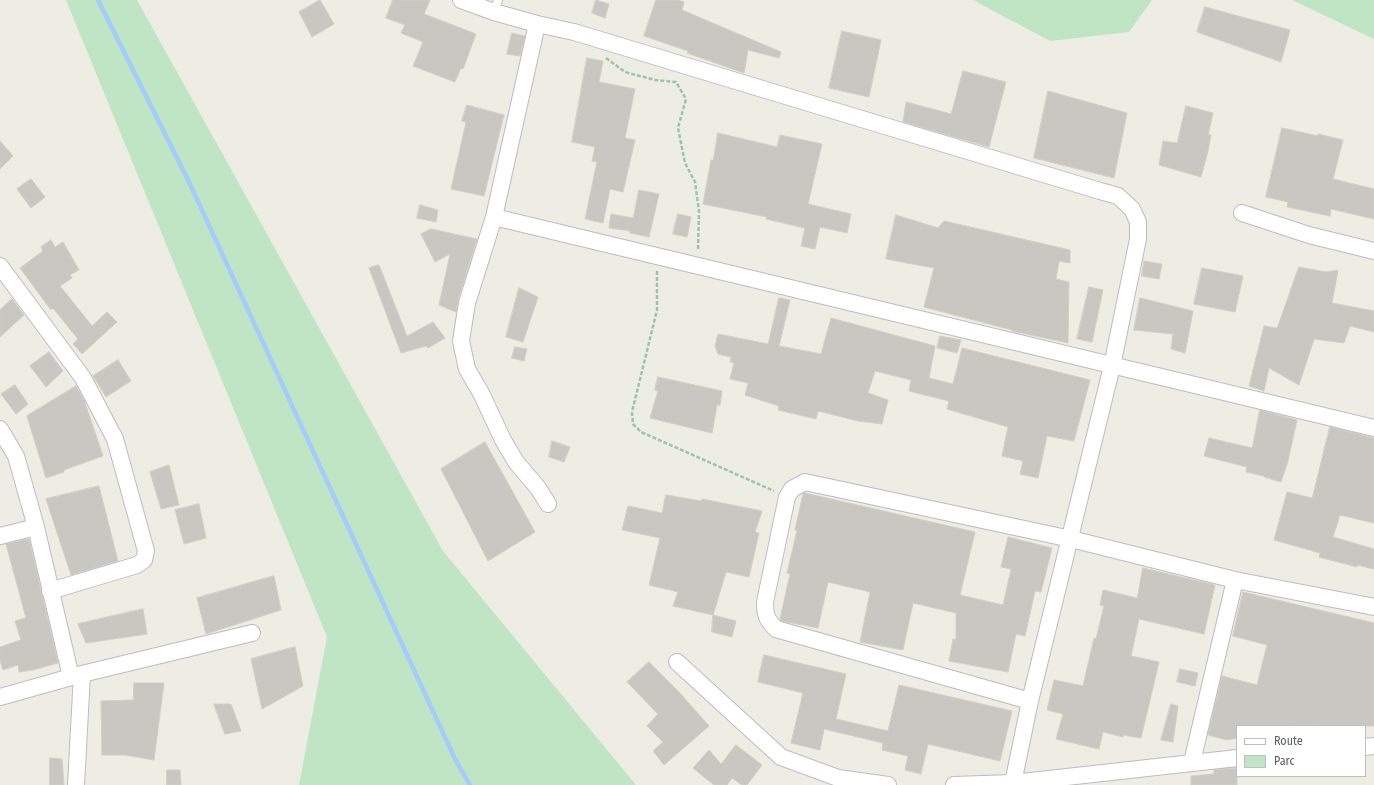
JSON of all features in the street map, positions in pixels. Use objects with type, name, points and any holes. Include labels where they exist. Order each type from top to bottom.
[{"type":"street","points":[[461,0],[496,6],[537,24],[591,37],[1118,196],[1132,208],[1138,222],[1138,239],[1112,366],[1071,539],[1030,701],[1013,783]]},
{"type":"street","points":[[537,24],[494,218],[468,303],[461,341],[467,368],[481,393],[503,440],[516,462],[538,488],[548,504]]},
{"type":"street","points":[[1242,213],[1309,235],[1374,251]]},
{"type":"street","points":[[494,218],[1374,428]]},
{"type":"street","points":[[2,273],[83,378],[115,439],[146,551],[144,560],[137,565],[50,591]]},
{"type":"street","points":[[0,429],[16,456],[36,527],[50,591],[76,676],[76,785]]},
{"type":"street","points":[[1030,701],[776,629],[769,622],[765,613],[765,602],[787,497],[792,489],[805,482],[1071,539],[1235,580],[1374,607]]},
{"type":"street","points":[[0,536],[36,527]]},
{"type":"street","points":[[1192,762],[1235,580]]},
{"type":"street","points":[[0,697],[76,676],[252,633]]},
{"type":"street","points":[[677,662],[781,758],[838,778],[888,785]]},
{"type":"street","points":[[954,785],[1013,783],[1236,758]]},
{"type":"path","points":[[591,37],[596,51],[625,72],[655,80],[676,82],[686,99],[678,128],[685,163],[695,182],[698,212],[698,267]]},
{"type":"path","points":[[656,256],[658,280],[657,310],[632,412],[633,424],[641,432],[787,497]]},
{"type":"green space","points":[[66,0],[137,0],[443,551],[636,785],[299,785],[327,637]]},
{"type":"green space","points":[[973,0],[1152,0],[1129,32],[1050,41]]},
{"type":"green space","points":[[1292,0],[1374,0],[1374,39]]},
{"type":"building","points":[[320,0],[334,24],[312,37],[299,12]]},
{"type":"building","points":[[393,0],[430,0],[424,14],[476,34],[463,69],[461,68],[455,82],[413,66],[423,42],[401,33],[405,25],[386,18]]},
{"type":"building","points":[[596,0],[609,4],[605,18],[592,13]]},
{"type":"building","points":[[656,0],[678,0],[684,2],[682,10],[781,52],[779,58],[748,50],[744,73],[687,53],[688,51],[644,36]]},
{"type":"building","points":[[1205,7],[1290,30],[1281,62],[1197,32]]},
{"type":"building","points":[[842,31],[881,40],[869,97],[829,88]]},
{"type":"building","points":[[512,33],[525,36],[520,56],[507,54]]},
{"type":"building","points":[[587,58],[603,61],[599,82],[635,89],[625,138],[635,140],[623,192],[610,189],[603,223],[585,219],[597,162],[592,161],[595,147],[572,142]]},
{"type":"building","points":[[963,71],[1006,82],[989,147],[903,122],[906,102],[951,114]]},
{"type":"building","points":[[1048,91],[1127,113],[1114,178],[1034,158]]},
{"type":"building","points":[[467,105],[504,115],[484,196],[451,189],[466,122],[462,121]]},
{"type":"building","points":[[1186,106],[1213,113],[1208,135],[1211,135],[1208,151],[1201,177],[1159,165],[1163,141],[1177,143]]},
{"type":"building","points":[[1282,128],[1343,140],[1333,179],[1374,189],[1374,219],[1331,209],[1330,216],[1287,207],[1288,202],[1266,197]]},
{"type":"building","points":[[718,133],[777,147],[780,135],[822,144],[808,204],[851,214],[847,233],[820,227],[815,249],[801,246],[805,228],[766,219],[767,217],[703,204],[711,160],[713,160]]},
{"type":"building","points":[[0,141],[13,156],[0,169]]},
{"type":"building","points":[[31,179],[45,197],[31,208],[17,189]]},
{"type":"building","points":[[639,190],[659,194],[649,237],[630,233],[630,231],[609,228],[611,214],[633,218]]},
{"type":"building","points":[[420,205],[438,210],[436,222],[417,218]]},
{"type":"building","points":[[678,214],[691,217],[687,237],[673,234]]},
{"type":"building","points":[[896,215],[938,228],[944,221],[1070,250],[1070,263],[1059,261],[1056,279],[1069,282],[1068,343],[1012,331],[924,307],[934,268],[886,259]]},
{"type":"building","points":[[431,229],[477,239],[458,300],[456,312],[439,305],[450,254],[435,262],[421,234]]},
{"type":"building","points":[[51,240],[55,247],[63,242],[79,270],[70,275],[72,278],[60,286],[92,326],[107,312],[117,322],[82,354],[73,344],[78,339],[53,308],[51,310],[20,268],[43,251],[41,247]]},
{"type":"building","points":[[1144,261],[1162,264],[1159,279],[1142,276]]},
{"type":"building","points":[[379,265],[407,336],[433,322],[445,338],[428,348],[426,346],[401,353],[369,268]]},
{"type":"building","points":[[1299,267],[1326,272],[1338,270],[1332,303],[1374,311],[1374,332],[1350,326],[1344,343],[1314,339],[1299,385],[1269,368],[1264,391],[1249,386],[1264,326],[1277,328]]},
{"type":"building","points":[[1202,268],[1243,276],[1235,312],[1194,304]]},
{"type":"building","points":[[1089,287],[1103,290],[1092,342],[1077,339]]},
{"type":"building","points":[[519,288],[538,297],[523,342],[506,337]]},
{"type":"building","points":[[779,298],[790,300],[779,346],[821,354],[831,318],[935,346],[929,378],[953,384],[962,348],[1090,380],[1074,441],[1047,436],[1038,478],[1020,474],[1023,461],[1002,456],[1008,427],[947,409],[949,401],[909,391],[911,380],[875,371],[868,393],[888,400],[882,424],[858,421],[818,411],[816,419],[778,410],[779,406],[745,395],[748,383],[730,379],[734,363],[730,362],[731,357],[718,354],[715,346],[718,334],[768,344]]},
{"type":"building","points":[[1140,298],[1193,311],[1185,353],[1171,349],[1173,334],[1134,330]]},
{"type":"building","points":[[12,299],[24,315],[0,337],[0,310]]},
{"type":"building","points":[[940,336],[961,340],[957,353],[937,348]]},
{"type":"building","points":[[515,347],[527,349],[524,361],[512,358]]},
{"type":"building","points":[[49,352],[63,371],[46,387],[30,366]]},
{"type":"building","points":[[118,360],[131,381],[106,397],[93,376]]},
{"type":"building","points":[[658,377],[722,391],[720,405],[717,405],[712,433],[650,418],[658,391],[655,390]]},
{"type":"building","points":[[15,385],[28,404],[16,414],[1,394]]},
{"type":"building","points":[[76,386],[84,400],[103,456],[46,478],[27,416]]},
{"type":"building","points":[[1260,410],[1297,420],[1288,461],[1281,482],[1246,472],[1247,467],[1204,456],[1209,438],[1252,448]]},
{"type":"building","points":[[1330,427],[1374,438],[1374,523],[1340,515],[1333,537],[1374,549],[1374,569],[1357,565],[1357,567],[1319,557],[1320,553],[1274,540],[1287,492],[1312,498]]},
{"type":"building","points":[[552,441],[570,447],[564,462],[549,457]]},
{"type":"building","points":[[485,442],[535,532],[488,561],[441,469]]},
{"type":"building","points":[[169,465],[179,505],[161,509],[150,472]]},
{"type":"building","points":[[99,486],[118,561],[71,575],[46,499]]},
{"type":"building","points":[[805,493],[975,532],[960,595],[1003,605],[1011,569],[1001,567],[1008,537],[1052,548],[1041,592],[1035,591],[1025,636],[1016,634],[1008,672],[949,661],[953,639],[956,640],[956,613],[913,603],[903,650],[860,642],[870,592],[828,582],[818,628],[781,621],[780,619],[790,574],[787,573],[797,531],[795,530],[803,494]]},
{"type":"building","points":[[666,495],[701,501],[702,499],[762,511],[755,532],[759,533],[749,577],[726,572],[713,615],[673,606],[678,592],[649,585],[660,538],[622,530],[628,506],[662,513]]},
{"type":"building","points":[[199,504],[206,538],[184,544],[175,510]]},
{"type":"building","points":[[29,539],[58,663],[19,672],[18,665],[3,670],[0,661],[0,647],[21,640],[15,621],[26,618],[6,544]]},
{"type":"building","points":[[1143,568],[1215,585],[1204,634],[1139,619],[1131,656],[1159,662],[1141,738],[1123,735],[1123,737],[1103,732],[1099,749],[1056,739],[1063,714],[1047,710],[1054,680],[1083,686],[1094,638],[1096,639],[1104,606],[1100,605],[1103,590],[1137,598]]},
{"type":"building","points":[[274,576],[281,610],[206,634],[197,598]]},
{"type":"building","points":[[1243,592],[1374,623],[1374,726],[1236,725],[1236,738],[1227,740],[1208,735],[1222,676],[1257,685],[1267,645],[1233,636]]},
{"type":"building","points":[[143,609],[147,634],[86,643],[78,624]]},
{"type":"building","points":[[713,615],[736,621],[732,637],[712,632]]},
{"type":"building","points":[[295,647],[303,686],[262,709],[251,659]]},
{"type":"building","points":[[764,655],[846,674],[836,719],[888,731],[899,685],[1012,711],[1000,761],[928,744],[921,774],[905,770],[908,756],[882,750],[883,743],[824,729],[820,750],[791,743],[803,693],[758,682]]},
{"type":"building","points":[[649,662],[679,692],[709,726],[664,765],[653,751],[663,742],[647,726],[658,714],[627,682]]},
{"type":"building","points":[[1180,669],[1198,673],[1195,686],[1177,682]]},
{"type":"building","points":[[134,683],[164,683],[154,760],[125,755],[102,755],[101,701],[133,700]]},
{"type":"building","points":[[214,704],[231,704],[241,731],[225,734]]},
{"type":"building","points":[[1171,704],[1178,706],[1173,742],[1161,740]]},
{"type":"building","points":[[736,745],[762,765],[747,785],[742,785],[732,778],[727,785],[714,785],[693,768],[709,750],[721,764]]},
{"type":"building","points":[[50,758],[62,759],[64,785],[50,785]]},
{"type":"building","points":[[1236,768],[1237,785],[1191,785],[1191,776],[1214,774],[1214,770]]},
{"type":"building","points":[[167,770],[180,770],[181,785],[167,785]]},
{"type":"waterway","points":[[98,0],[189,182],[455,759],[470,785]]}]
